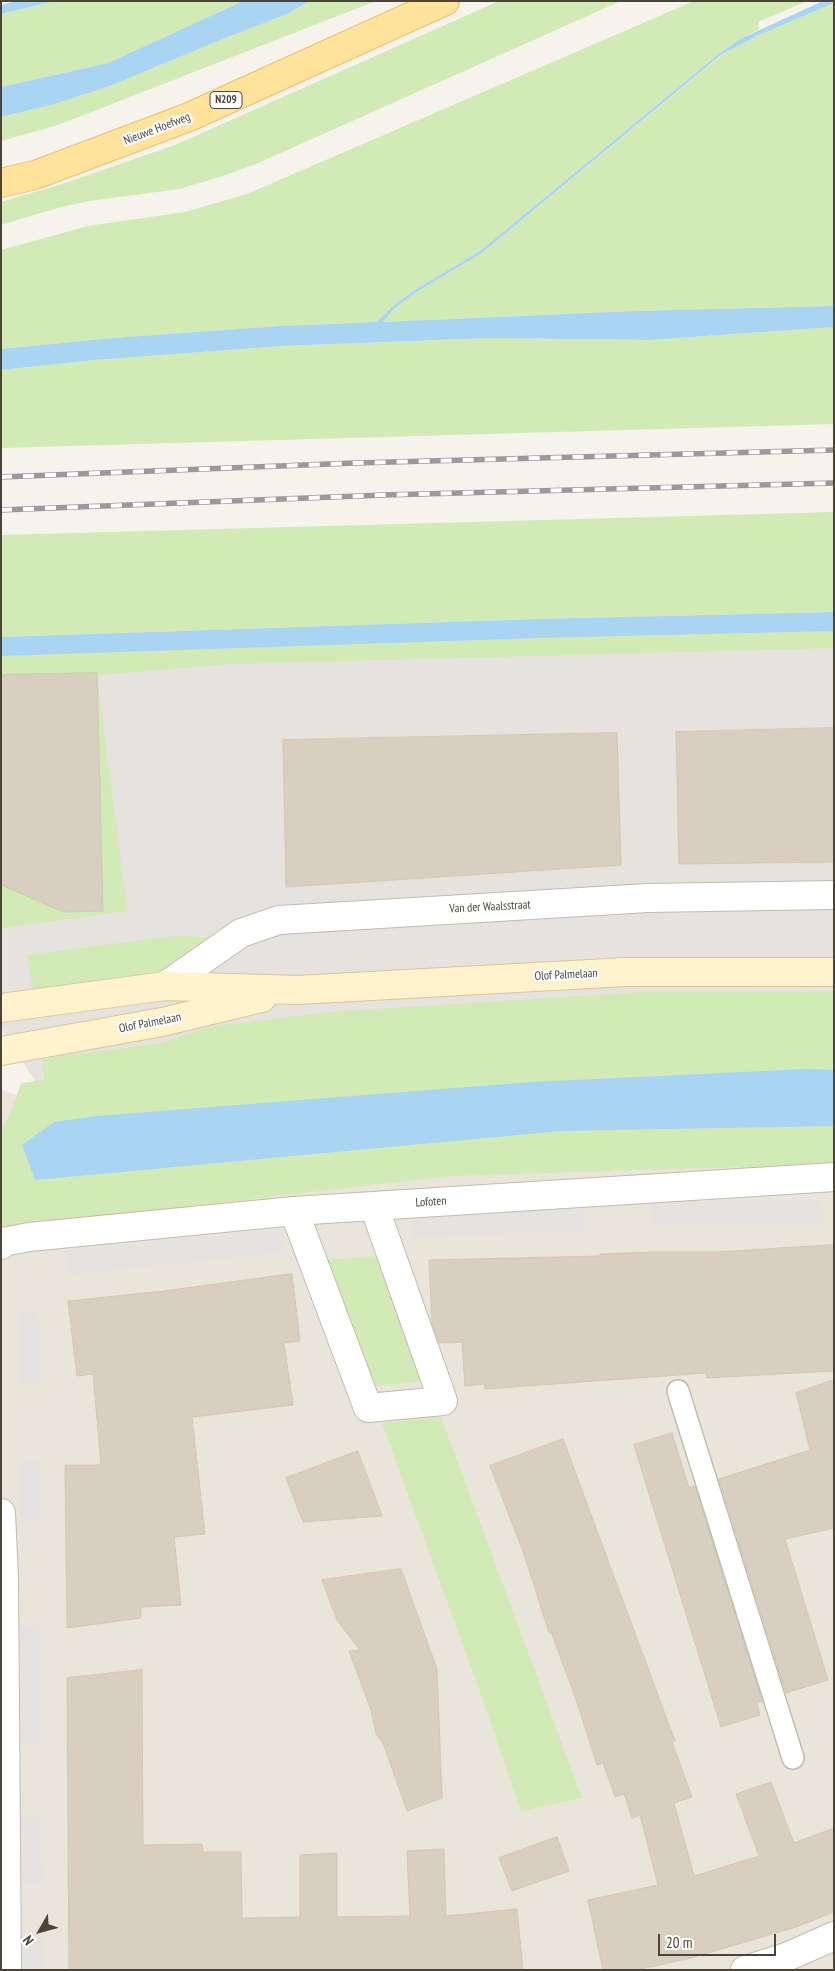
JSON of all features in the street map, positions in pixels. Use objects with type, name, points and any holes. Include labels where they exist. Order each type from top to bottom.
[{"type":"main road","name":"Nieuwe Hoefweg","points":[[1,184],[35,174],[189,117],[445,1]]},
{"type":"street","name":"Van der Waalsstraat","points":[[165,986],[241,933],[279,920],[648,898],[834,896]]},
{"type":"street","name":"Olof Palmelaan","points":[[1,1008],[165,986],[298,990],[626,972],[834,972]]},
{"type":"street","name":"Olof Palmelaan","points":[[1,1051],[162,1022],[298,990]]},
{"type":"street","name":"Lofoten","points":[[1,1245],[3,1242],[29,1237],[294,1210],[834,1177]]},
{"type":"street","points":[[294,1210],[368,1408],[443,1401],[374,1206]]},
{"type":"street","points":[[1,1513],[7,1970]]},
{"type":"street","points":[[745,1970],[789,1956],[834,1936]]},
{"type":"lane","points":[[678,1391],[793,1758]]},
{"type":"shaded area","points":[[834,626],[834,1082],[50,1104],[1,1028],[1,647]]},
{"type":"shaded area","points":[[834,1082],[834,1970],[1,1970],[1,1090],[50,1104]]},
{"type":"shaded area","points":[[822,1200],[823,1223],[651,1226],[650,1202]]},
{"type":"shaded area","points":[[584,1208],[585,1230],[413,1238],[412,1216]]},
{"type":"shaded area","points":[[282,1228],[284,1252],[68,1275],[65,1251]]},
{"type":"shaded area","points":[[18,1311],[38,1311],[40,1383],[19,1384]]},
{"type":"shaded area","points":[[40,1460],[41,1521],[20,1522],[19,1461]]},
{"type":"shaded area","points":[[20,1626],[39,1626],[41,1744],[21,1744]]},
{"type":"shaded area","points":[[21,1815],[41,1815],[42,1883],[22,1883]]},
{"type":"shaded area","points":[[22,1929],[42,1929],[43,1970],[22,1970]]},
{"type":"green space","points":[[55,1],[243,1],[108,63],[1,87],[1,14]]},
{"type":"green space","points":[[310,1],[376,1],[58,125],[1,141],[1,117],[55,104],[110,86],[285,15]]},
{"type":"green space","points":[[499,1],[621,1],[256,164],[179,189],[89,201],[61,207],[1,225],[1,202],[62,184],[175,145]]},
{"type":"green space","points":[[694,1],[807,1],[758,22],[759,29],[720,53],[480,251],[413,291],[393,306],[377,322],[280,326],[113,338],[1,349],[1,250],[88,226],[185,212],[247,194]]},
{"type":"green space","points":[[834,3],[834,306],[634,311],[381,322],[395,308],[415,293],[482,253],[722,55],[761,34]]},
{"type":"green space","points":[[834,327],[834,424],[1,448],[1,370],[94,360],[283,346],[490,338],[649,340]]},
{"type":"green space","points":[[834,512],[834,612],[538,619],[1,637],[1,535]]},
{"type":"green space","points":[[834,631],[834,648],[230,664],[97,675],[127,911],[1,928],[1,656],[540,638]]},
{"type":"green space","points":[[174,936],[207,937],[210,942],[168,969],[153,974],[33,991],[27,955]]},
{"type":"green space","points":[[834,991],[834,1070],[806,1069],[531,1082],[561,1131],[834,1126],[834,1168],[743,1167],[450,1176],[1,1228],[1,1132],[21,1083],[44,1080],[43,1059],[161,1043],[209,1027],[329,1012],[644,992]]},
{"type":"green space","points":[[380,1256],[420,1381],[374,1387],[325,1260]]},
{"type":"green space","points":[[441,1417],[582,1798],[521,1811],[480,1692],[382,1423]]},
{"type":"water","points":[[17,1],[55,1],[1,14],[1,5]]},
{"type":"water","points":[[243,1],[310,1],[285,15],[110,86],[55,104],[1,117],[1,87],[108,63]]},
{"type":"water","points":[[823,1],[834,3],[761,34],[721,55],[482,253],[415,293],[395,308],[382,322],[634,311],[834,306],[834,327],[649,340],[490,338],[283,346],[94,360],[1,370],[1,349],[113,338],[280,326],[377,322],[393,306],[413,291],[480,251],[720,53],[740,39]]},
{"type":"water","points":[[834,612],[834,631],[540,638],[1,656],[1,637],[538,619]]},
{"type":"water","points":[[806,1069],[834,1070],[834,1126],[561,1131],[35,1180],[22,1145],[54,1122],[97,1116],[531,1082]]},
{"type":"building","points":[[97,673],[103,911],[64,912],[1,885],[1,675]]},
{"type":"building","points":[[834,728],[834,862],[679,864],[676,732]]},
{"type":"building","points":[[617,733],[621,865],[286,887],[283,740]]},
{"type":"building","points":[[834,1245],[834,1371],[707,1378],[706,1373],[485,1389],[484,1384],[465,1386],[462,1342],[439,1343],[432,1323],[429,1260],[600,1256],[600,1254],[653,1252],[716,1252]]},
{"type":"building","points":[[292,1274],[300,1341],[284,1343],[293,1405],[192,1417],[205,1534],[174,1537],[181,1605],[141,1607],[141,1618],[67,1628],[65,1465],[101,1465],[93,1374],[77,1376],[68,1301],[164,1291]]},
{"type":"building","points":[[834,1380],[834,1528],[785,1539],[828,1680],[786,1693],[719,1479],[810,1450],[796,1393]]},
{"type":"building","points":[[672,1433],[689,1488],[695,1486],[762,1701],[757,1703],[760,1715],[721,1727],[634,1445]]},
{"type":"building","points":[[563,1439],[675,1741],[672,1742],[692,1797],[674,1803],[694,1876],[759,1856],[736,1794],[771,1782],[794,1843],[834,1828],[834,1912],[796,1927],[691,1958],[636,1970],[603,1970],[588,1900],[658,1885],[640,1815],[632,1818],[624,1794],[615,1797],[603,1763],[597,1765],[576,1699],[551,1632],[549,1633],[524,1554],[490,1466]]},
{"type":"building","points":[[358,1451],[382,1516],[303,1522],[286,1478]]},
{"type":"building","points":[[401,1569],[437,1669],[442,1798],[407,1811],[383,1743],[376,1734],[371,1710],[349,1651],[360,1650],[337,1620],[322,1580]]},
{"type":"building","points":[[142,1670],[143,1845],[202,1844],[203,1852],[241,1852],[242,1918],[300,1917],[300,1855],[337,1853],[337,1917],[410,1916],[407,1851],[444,1849],[446,1916],[517,1909],[523,1970],[69,1970],[67,1678]]},
{"type":"building","points":[[557,1837],[569,1871],[512,1891],[499,1858]]},
{"type":"railway","points":[[1,477],[355,463],[834,450]]},
{"type":"railway","points":[[1,510],[384,495],[834,483]]}]
